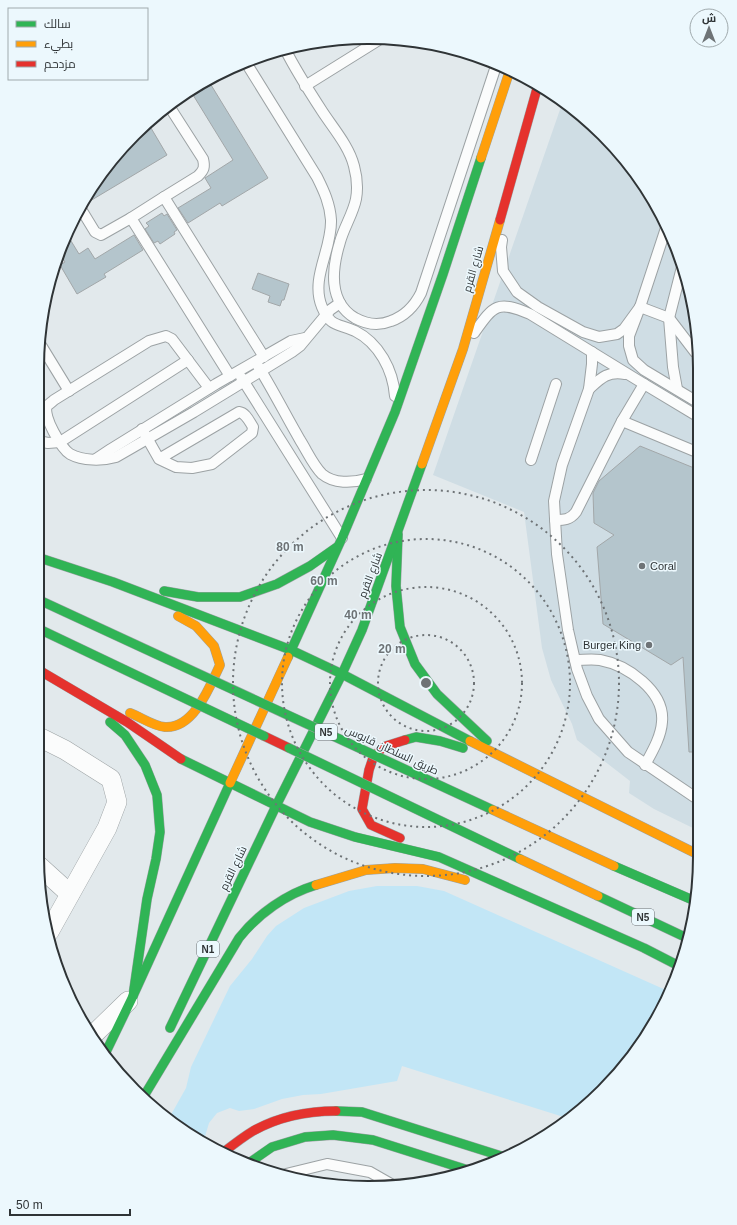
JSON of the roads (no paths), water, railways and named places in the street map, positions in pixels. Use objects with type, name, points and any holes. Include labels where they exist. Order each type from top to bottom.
[{"type":"main road","points":[[107,1049],[291,650],[395,412],[444,274],[508,75]]},
{"type":"main road","name":"شارع القرم","points":[[166,1035],[362,630],[398,534],[463,350],[536,91]]},
{"type":"main road","points":[[398,534],[396,586],[400,627],[416,664],[437,694],[507,760]]},
{"type":"main road","points":[[113,582],[198,597],[240,597],[277,584],[310,566],[339,542]]},
{"type":"main road","points":[[44,559],[113,582],[291,650],[342,674],[507,760],[693,852]]},
{"type":"main road","points":[[75,691],[164,727],[170,726],[181,724],[201,704],[220,665],[214,646],[196,626],[113,582]]},
{"type":"main road","name":"طريق السلطان قابوس","points":[[44,602],[614,866],[690,899]]},
{"type":"main road","name":"N5","points":[[44,631],[683,936]]},
{"type":"main road","points":[[44,673],[127,722],[186,762],[310,822],[355,837],[439,857]]},
{"type":"main road","points":[[75,691],[125,736],[145,765],[157,796],[160,832],[133,996]]},
{"type":"main road","points":[[507,760],[440,741],[416,737],[383,747],[374,758],[369,770],[362,809],[365,817],[371,824],[439,857],[644,948],[675,964]]},
{"type":"main road","points":[[146,1092],[239,938],[248,927],[268,910],[285,899],[310,887],[366,870],[395,868],[423,869],[471,882]]},
{"type":"main road","points":[[485,888],[644,948]]},
{"type":"main road","points":[[141,1088],[153,1064]]},
{"type":"main road","points":[[227,1149],[253,1130],[286,1117],[323,1111],[362,1112],[496,1155]]},
{"type":"main road","points":[[254,1160],[272,1147],[305,1137],[333,1135],[373,1140],[460,1168]]},
{"type":"street","points":[[44,740],[65,750],[111,779],[117,802],[107,828],[52,928]]},
{"type":"street","points":[[45,872],[70,894]]},
{"type":"street","points":[[96,1032],[133,996]]},
{"type":"lane","points":[[305,86],[372,44]]},
{"type":"lane","points":[[287,54],[305,86],[345,145],[356,172],[356,198],[336,256],[334,286],[340,303],[345,310],[360,320],[380,324],[403,315],[416,303],[421,294],[495,70]]},
{"type":"lane","points":[[249,67],[317,177],[329,206],[331,221],[319,276],[318,286],[320,301],[330,321],[336,325],[353,330],[366,337],[382,355],[394,382],[396,400],[395,412]]},
{"type":"lane","points":[[83,214],[95,232],[101,235],[198,176],[203,171],[203,159],[172,110]]},
{"type":"lane","points":[[512,177],[501,247],[503,271],[517,292],[538,307],[584,332],[599,338],[617,334],[624,329],[640,307]]},
{"type":"lane","points":[[164,197],[260,360],[261,371],[310,456],[323,474],[329,478],[344,482],[366,479]]},
{"type":"lane","points":[[131,218],[234,374],[244,382],[339,542]]},
{"type":"lane","points":[[664,234],[629,336],[629,346],[633,360],[644,370],[693,399]]},
{"type":"lane","points":[[328,239],[340,242]]},
{"type":"lane","points":[[677,389],[673,367],[669,318],[680,277]]},
{"type":"lane","points":[[209,388],[172,339],[166,336],[149,341],[69,390],[47,406],[46,412],[50,424],[60,442],[70,454],[82,458],[96,459],[116,457],[296,350],[326,315],[340,303]]},
{"type":"lane","points":[[463,350],[493,309],[501,306],[516,308],[530,314],[693,413]]},
{"type":"lane","points":[[640,307],[669,318],[692,348]]},
{"type":"lane","points":[[96,459],[209,388],[291,342],[305,338]]},
{"type":"lane","points":[[45,351],[69,390]]},
{"type":"lane","points":[[592,352],[589,389],[562,465],[554,501],[557,554],[568,630],[577,669],[587,696],[599,719],[628,752],[693,796]]},
{"type":"lane","points":[[44,442],[60,442],[188,360]]},
{"type":"lane","points":[[589,389],[602,377],[615,372],[628,374]]},
{"type":"lane","points":[[531,460],[556,384]]},
{"type":"lane","points":[[555,520],[564,520],[576,512],[622,421],[644,384]]},
{"type":"lane","points":[[142,430],[160,459],[176,466],[192,468],[212,464],[252,433],[253,427],[246,416],[239,412],[160,459]]},
{"type":"lane","points":[[622,421],[693,451]]},
{"type":"lane","points":[[575,660],[598,660],[620,666],[638,677],[652,690],[661,709],[662,722],[658,739],[645,764]]},
{"type":"lane","points":[[294,1172],[326,1164],[370,1172],[381,1180]]},
{"type":"place","name":"Coral","points":[[642,566]]},
{"type":"place","name":"Burger King","points":[[649,645]]}]
